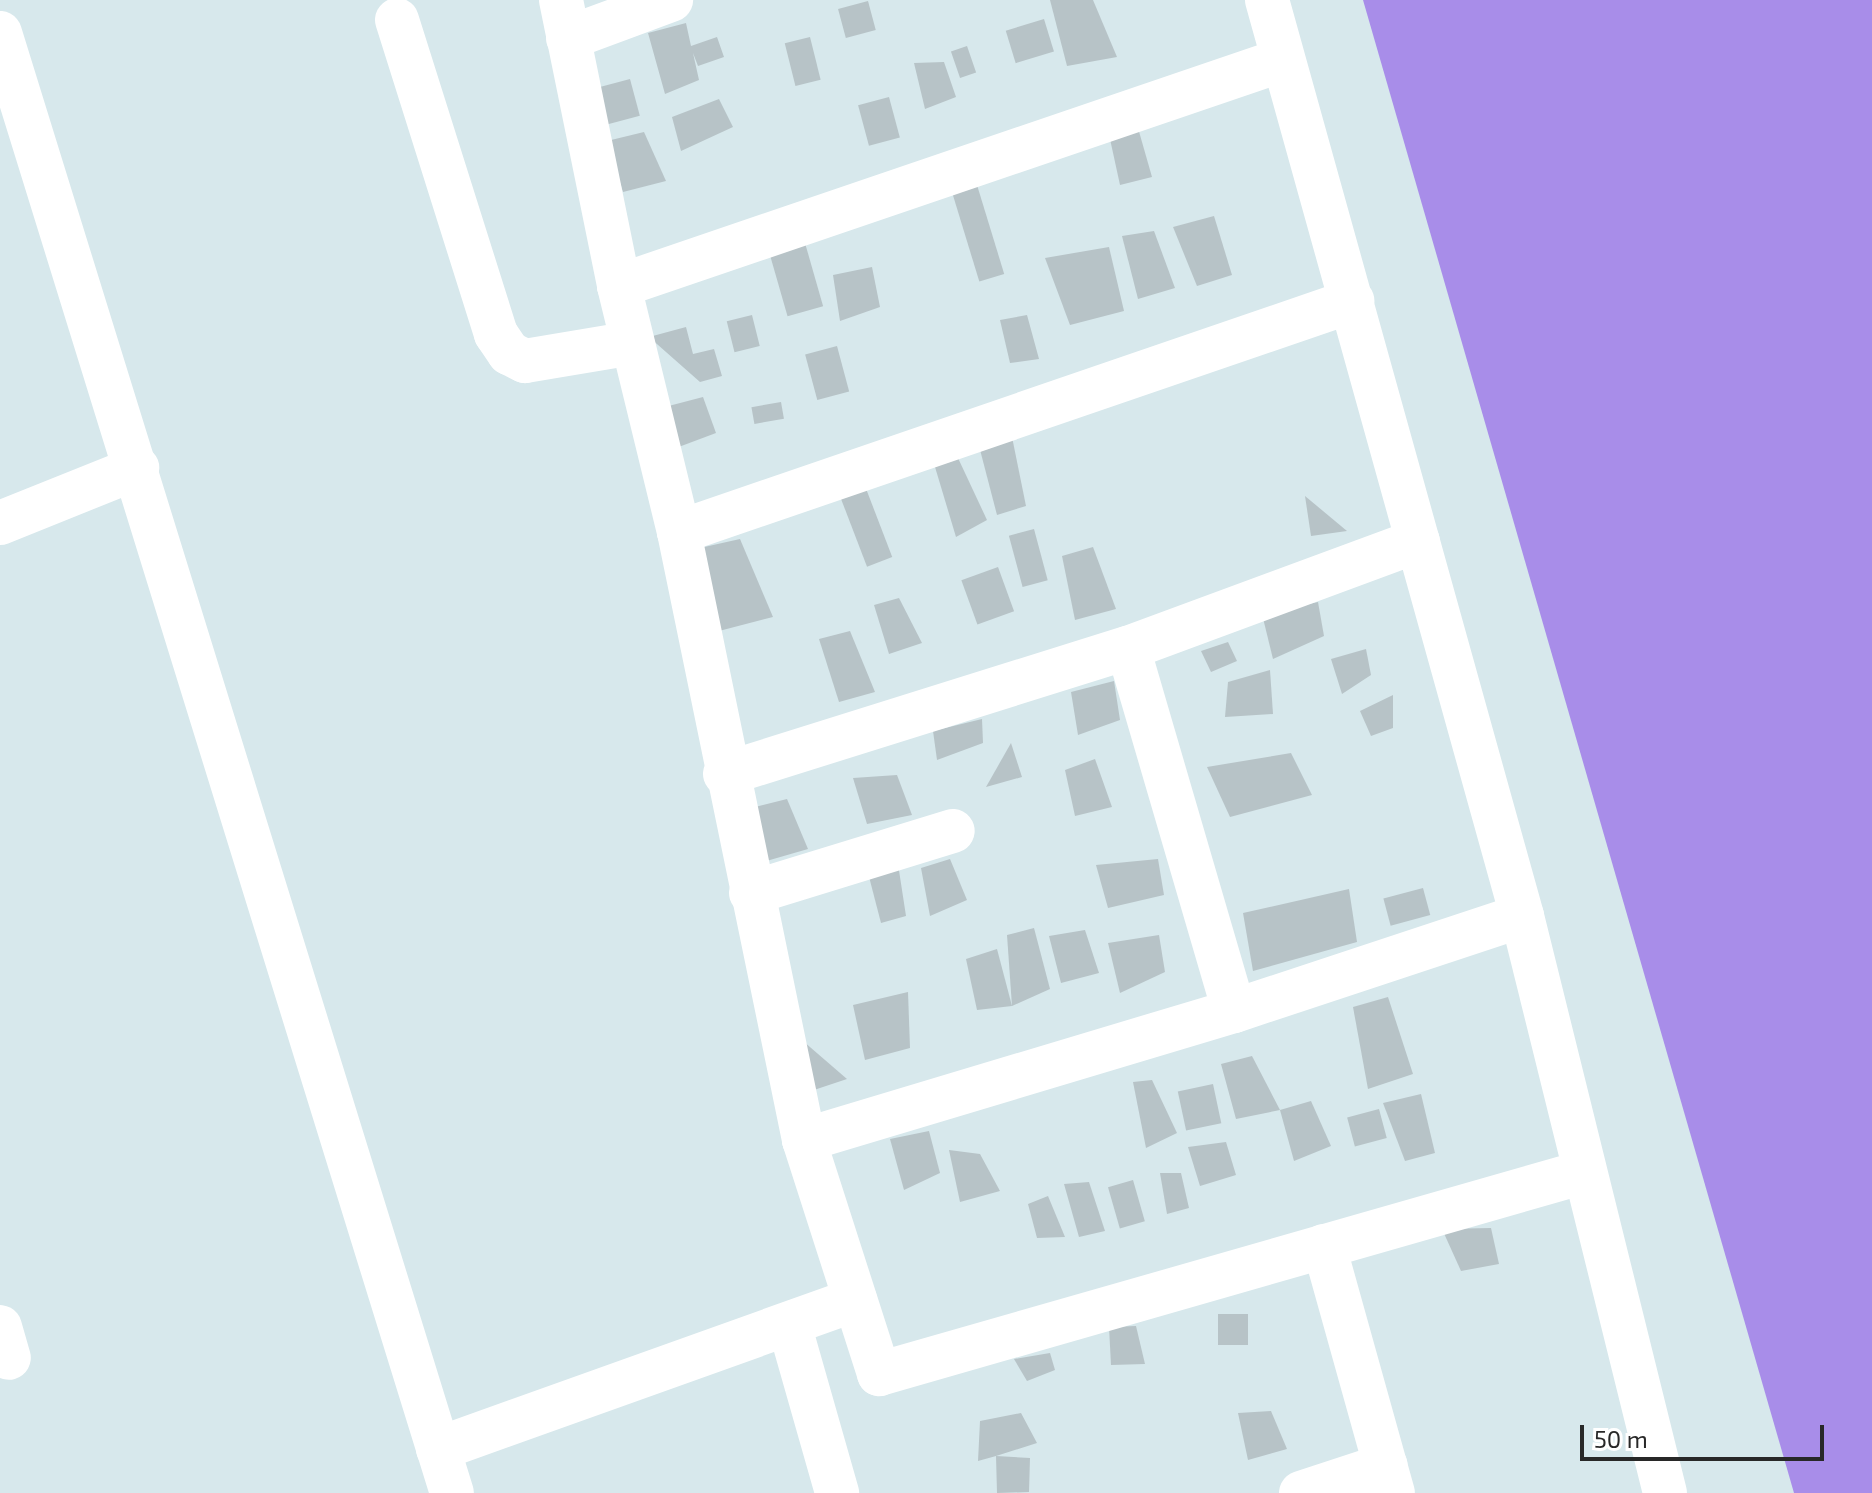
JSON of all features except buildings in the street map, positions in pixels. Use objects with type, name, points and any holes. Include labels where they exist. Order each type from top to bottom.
[{"type":"street","points":[[671,0],[564,19],[619,286],[679,532],[725,774],[804,1140],[879,1374],[1584,1172]]},
{"type":"street","points":[[1267,0],[1522,916],[1665,1493]]},
{"type":"street","points":[[397,20],[502,343],[525,361],[633,343]]},
{"type":"street","points":[[0,33],[452,1493]]},
{"type":"street","points":[[619,286],[1282,60]]},
{"type":"street","points":[[679,532],[1352,301]]},
{"type":"street","points":[[0,523],[137,468]]},
{"type":"street","points":[[725,774],[1128,648],[1418,541]]},
{"type":"street","points":[[1128,648],[1234,1011]]},
{"type":"street","points":[[751,893],[953,831]]},
{"type":"street","points":[[804,1140],[1234,1011],[1522,916]]},
{"type":"street","points":[[1301,1493],[1390,1479],[1324,1246]]},
{"type":"street","points":[[438,1449],[855,1300]]},
{"type":"street","points":[[789,1324],[837,1493]]},
{"type":"shaded area","points":[[1363,0],[1872,0],[1872,1493],[1794,1493]]}]
